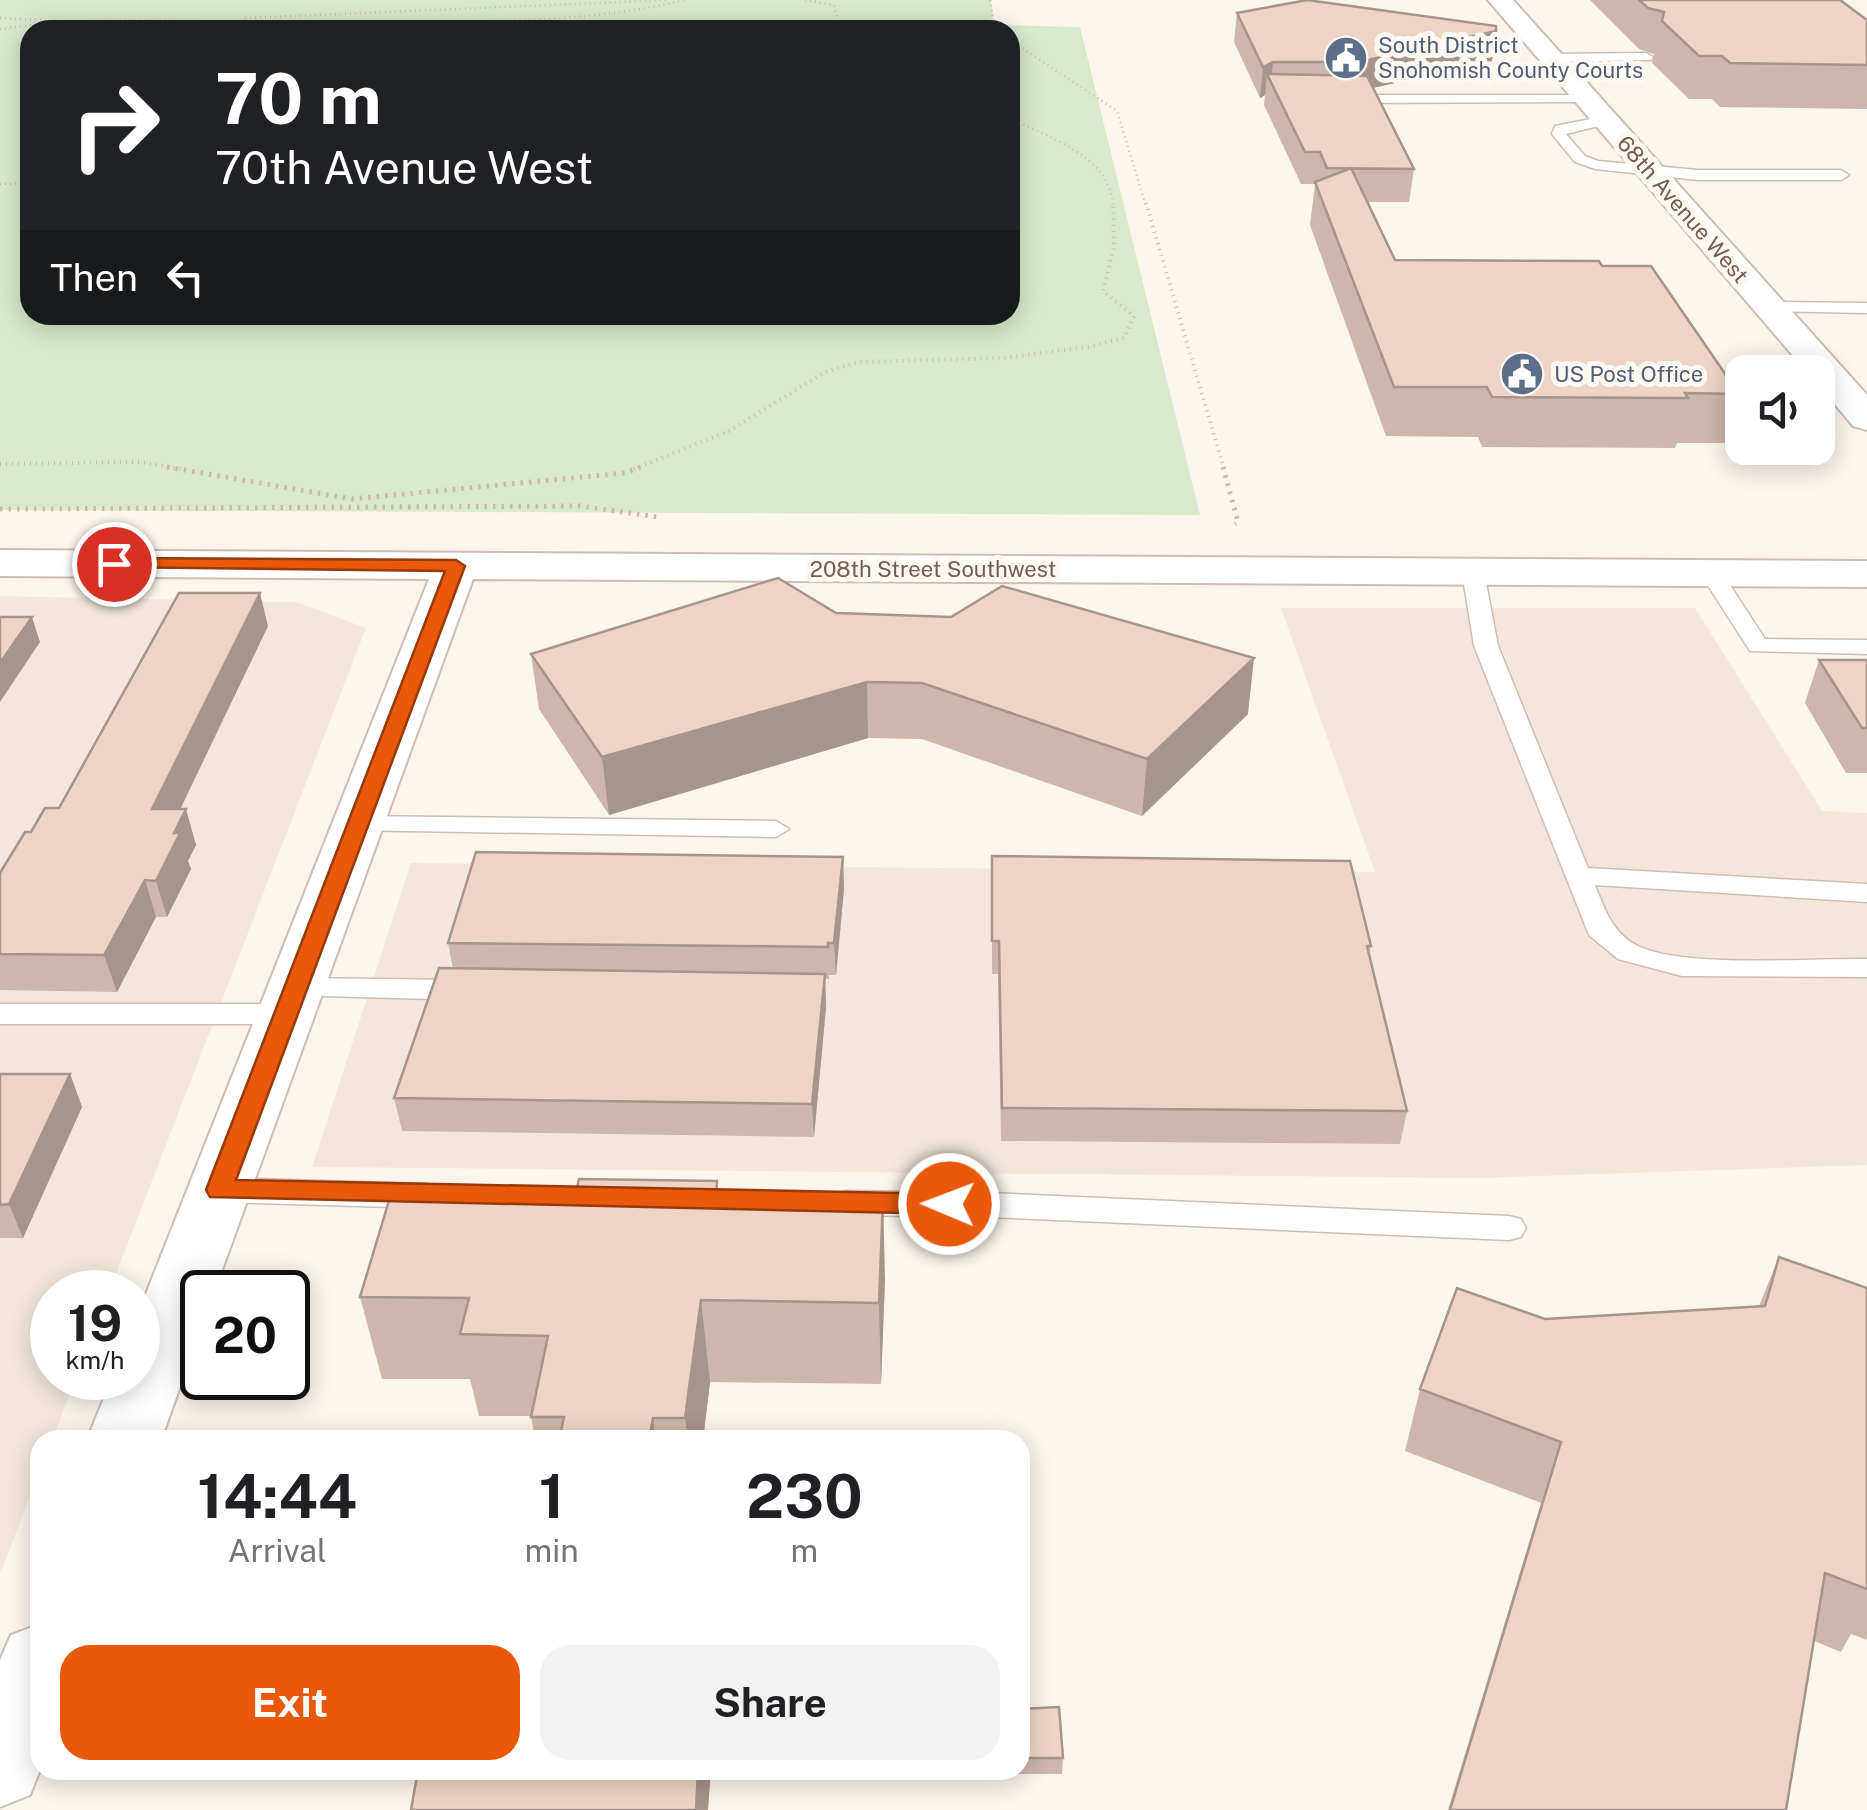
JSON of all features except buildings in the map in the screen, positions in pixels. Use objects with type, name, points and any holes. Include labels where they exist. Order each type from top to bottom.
[{"type":"street","name":"68th Avenue West","points":[[1500,0],[1863,408]]},
{"type":"street","name":"208th Street Southwest","points":[[0,563],[1867,574]]},
{"type":"street","points":[[128,1430],[456,566]]},
{"type":"street","points":[[0,1766],[30,1688]]},
{"type":"lane","points":[[1551,58],[1646,58]]},
{"type":"lane","points":[[1326,100],[1596,110]]},
{"type":"lane","points":[[1596,110],[1559,134],[1580,160],[1594,165],[1651,172],[1840,175]]},
{"type":"lane","points":[[1770,307],[1867,308]]},
{"type":"lane","points":[[1473,572],[1486,646],[1599,929],[1628,952],[1682,967],[1867,968]]},
{"type":"lane","points":[[1711,574],[1758,646],[1867,647]]},
{"type":"lane","points":[[358,824],[776,829]]},
{"type":"lane","points":[[1578,876],[1867,893]]},
{"type":"lane","points":[[0,1014],[504,990]]},
{"type":"lane","points":[[219,1190],[453,1197]]},
{"type":"lane","points":[[810,1202],[989,1205],[1509,1228]]},
{"type":"path","points":[[169,20],[668,0]]},
{"type":"path","points":[[518,20],[640,12],[685,0]]},
{"type":"path","points":[[805,0],[834,5],[837,20]]},
{"type":"path","points":[[0,18],[29,20]]},
{"type":"path","points":[[224,19],[240,20]]},
{"type":"path","points":[[1020,47],[1117,111],[1196,366],[1238,522],[1229,528]]},
{"type":"path","points":[[0,464],[138,462],[352,500],[625,473],[729,430],[825,372],[858,362],[1002,358],[1124,338],[1134,316],[1103,291],[1114,247],[1112,185],[1088,158],[1020,123]]},
{"type":"path","points":[[0,509],[580,506],[667,518]]},
{"type":"shaded area","points":[[0,596],[296,602],[366,628],[118,1270],[30,1270],[30,1400],[67,1400],[56,1430],[30,1430],[30,1497],[0,1574]]},
{"type":"shaded area","points":[[1281,608],[1695,608],[1822,811],[1867,813],[1867,1165],[1478,1178],[312,1167],[411,863],[1375,872]]},
{"type":"green space","points":[[0,0],[991,0],[993,20],[20,20],[20,325],[1020,325],[1020,26],[1080,27],[1200,515],[0,510]]},
{"type":"place","name":"South District Snohomish County Courts","points":[[1346,58]]},
{"type":"place","name":"US Post Office","points":[[1522,374]]},
{"type":"route","points":[[114,564],[456,566],[219,1190],[472,1198],[949,1204]]}]
